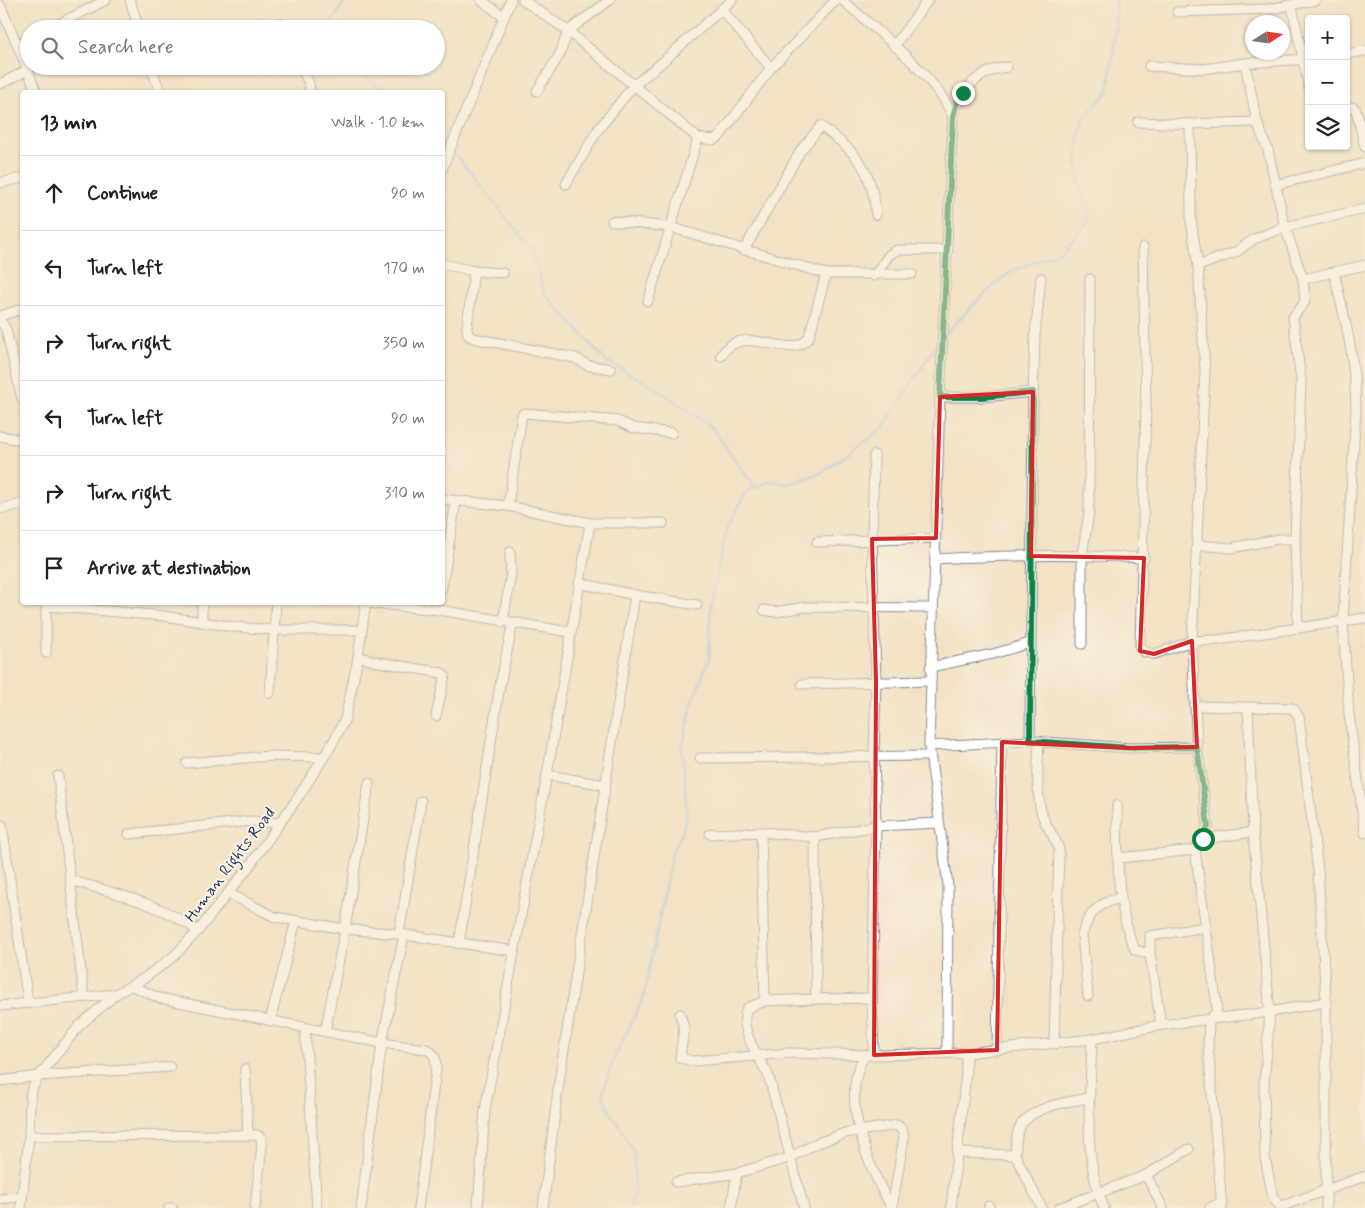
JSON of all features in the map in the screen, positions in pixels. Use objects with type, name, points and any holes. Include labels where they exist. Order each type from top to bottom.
[{"type":"street","points":[[67,20],[106,0]]},
{"type":"street","points":[[130,0],[136,20]]},
{"type":"street","points":[[481,0],[503,16]]},
{"type":"street","points":[[445,161],[511,0]]},
{"type":"street","points":[[523,0],[568,31],[698,138],[713,140],[718,137],[771,68],[836,0]]},
{"type":"street","points":[[537,91],[560,54],[568,31],[610,0]]},
{"type":"street","points":[[566,184],[597,131],[634,85],[732,0]]},
{"type":"street","points":[[842,0],[894,46],[940,93],[953,117]]},
{"type":"street","points":[[894,46],[928,0]]},
{"type":"street","points":[[1177,12],[1270,4],[1292,6],[1315,0]]},
{"type":"street","points":[[0,5],[19,45]]},
{"type":"street","points":[[1292,6],[1305,55]]},
{"type":"street","points":[[721,9],[771,68]]},
{"type":"street","points":[[1350,53],[1365,51]]},
{"type":"street","points":[[1149,66],[1203,69],[1245,63],[1305,59]]},
{"type":"street","points":[[1245,63],[1258,122],[1268,150],[1285,227],[1303,280],[1305,302],[1293,317],[1301,381],[1295,539],[1298,628]]},
{"type":"street","points":[[947,1053],[948,885],[929,751],[932,608],[936,559],[940,397],[953,117],[957,102],[969,85],[986,72],[1007,67]]},
{"type":"street","points":[[0,84],[20,74]]},
{"type":"street","points":[[30,75],[35,90]]},
{"type":"street","points":[[154,75],[159,90]]},
{"type":"street","points":[[305,75],[310,90]]},
{"type":"street","points":[[1350,108],[1356,110],[1365,147]]},
{"type":"street","points":[[1138,122],[1190,124],[1258,122]]},
{"type":"street","points":[[1190,124],[1191,220],[1198,266],[1205,371],[1192,641],[1197,747],[1208,826],[1203,839],[1195,850],[1217,1007],[1216,1013],[1209,1020],[1208,1046],[1209,1078],[1221,1205],[1210,1208]]},
{"type":"street","points":[[744,250],[801,150],[821,126],[853,152],[865,168],[874,192],[876,215]]},
{"type":"street","points":[[648,301],[698,138]]},
{"type":"street","points":[[1275,185],[1365,163]]},
{"type":"street","points":[[0,183],[20,178]]},
{"type":"street","points":[[1198,266],[1236,252],[1254,239],[1285,227],[1365,209]]},
{"type":"street","points":[[612,220],[670,227],[826,274],[874,276],[912,274]]},
{"type":"street","points":[[1144,247],[1146,404],[1144,558],[1140,647],[1145,652],[1154,654],[1192,641],[1365,618]]},
{"type":"street","points":[[874,276],[889,255],[897,250],[948,250]]},
{"type":"street","points":[[445,265],[474,271],[503,273]]},
{"type":"street","points":[[1303,280],[1365,265]]},
{"type":"street","points":[[474,271],[467,327],[468,335],[473,338],[575,358],[587,365],[611,368]]},
{"type":"street","points":[[721,356],[727,346],[740,341],[753,340],[798,347],[805,343],[809,337],[826,274]]},
{"type":"street","points":[[1334,274],[1352,345],[1355,374],[1356,409],[1343,621],[1349,714],[1365,833]]},
{"type":"street","points":[[1042,278],[1035,335],[1033,392],[1030,643],[1041,811],[1045,822],[1055,836],[1059,849],[1054,1044]]},
{"type":"street","points":[[1082,644],[1082,555],[1089,513],[1090,279]]},
{"type":"street","points":[[20,310],[0,318],[6,329],[20,384]]},
{"type":"street","points":[[940,397],[982,397],[1033,392]]},
{"type":"street","points":[[508,506],[522,415],[524,413],[618,421],[633,428],[672,433]]},
{"type":"street","points":[[0,436],[20,440]]},
{"type":"street","points":[[874,455],[872,539],[876,681],[874,755],[876,826],[872,998],[869,1055],[854,1076],[853,1086],[858,1130],[884,1195],[892,1208]]},
{"type":"street","points":[[445,499],[508,506],[590,523],[663,522]]},
{"type":"street","points":[[445,569],[456,501]]},
{"type":"street","points":[[0,509],[20,504]]},
{"type":"street","points":[[478,1208],[485,1110],[547,775],[590,523]]},
{"type":"street","points":[[817,542],[936,538]]},
{"type":"street","points":[[1198,545],[1232,548],[1278,539],[1295,539]]},
{"type":"street","points":[[459,944],[500,685],[508,622],[511,573],[510,552]]},
{"type":"street","points":[[936,559],[1082,555],[1144,558]]},
{"type":"street","points":[[580,582],[635,595],[698,605]]},
{"type":"street","points":[[543,1208],[559,1082],[635,595]]},
{"type":"street","points":[[46,605],[46,653]]},
{"type":"street","points":[[55,605],[202,621],[234,627],[274,630],[362,630]]},
{"type":"street","points":[[202,605],[202,621]]},
{"type":"street","points":[[270,693],[276,605]]},
{"type":"street","name":"Human Rights Road","points":[[21,1208],[29,1136],[30,1102],[32,1091],[39,1076],[79,1026],[116,994],[132,986],[173,957],[198,932],[299,796],[345,719],[359,656],[366,605]]},
{"type":"street","points":[[415,605],[440,606],[508,622],[570,632]]},
{"type":"street","points":[[764,610],[776,612],[805,607],[873,606],[932,608]]},
{"type":"street","points":[[930,667],[993,654],[1030,643]]},
{"type":"street","points":[[359,656],[373,661],[442,673],[445,676],[436,716]]},
{"type":"street","points":[[802,684],[930,681]]},
{"type":"street","points":[[1195,706],[1292,708],[1299,718],[1318,871],[1326,1002],[1326,1208]]},
{"type":"street","points":[[1248,708],[1253,832],[1270,1012],[1264,1085],[1264,1117],[1265,1157],[1273,1198],[1279,1205],[1285,1205],[1304,1200],[1327,1188],[1365,1176]]},
{"type":"street","points":[[700,758],[874,755],[929,751],[1002,742],[1035,741],[1130,748],[1197,747]]},
{"type":"street","points":[[997,1050],[1002,742]]},
{"type":"street","points":[[187,763],[269,756],[323,757]]},
{"type":"street","points":[[547,775],[605,786]]},
{"type":"street","points":[[58,776],[84,997]]},
{"type":"street","points":[[325,1032],[345,929],[368,783]]},
{"type":"street","points":[[361,1208],[382,1043],[421,801]]},
{"type":"street","points":[[1117,804],[1121,898],[1129,936],[1135,950],[1150,954]]},
{"type":"street","points":[[129,834],[252,821],[278,823]]},
{"type":"street","points":[[710,834],[761,832],[815,837],[876,826],[939,823]]},
{"type":"street","points":[[2,825],[28,1002]]},
{"type":"street","points":[[761,832],[765,1001]]},
{"type":"street","points":[[1203,839],[1253,832]]},
{"type":"street","points":[[815,837],[816,999]]},
{"type":"street","points":[[1118,858],[1195,850]]},
{"type":"street","points":[[71,880],[157,906],[178,916],[198,932]]},
{"type":"street","points":[[228,893],[275,918],[514,951]]},
{"type":"street","points":[[1088,996],[1082,935],[1084,926],[1092,911],[1100,905],[1121,898]]},
{"type":"street","points":[[270,1021],[296,921]]},
{"type":"street","points":[[1161,1025],[1150,954],[1150,936],[1206,927]]},
{"type":"street","points":[[132,986],[158,998],[382,1043],[426,1049],[433,1052],[436,1059],[418,1208]]},
{"type":"street","points":[[0,1006],[116,994]]},
{"type":"street","points":[[804,1208],[789,1158],[768,1074],[756,1055],[745,1024],[745,1012],[747,1008],[765,1001],[872,998]]},
{"type":"street","points":[[680,1014],[684,1028],[679,1054],[680,1058],[684,1060],[822,1052],[869,1055],[966,1053],[1092,1039],[1161,1025],[1270,1012],[1326,1002]]},
{"type":"street","points":[[305,1028],[317,1208]]},
{"type":"street","points":[[1092,1039],[1088,1098],[1092,1175],[1104,1208]]},
{"type":"street","points":[[951,1208],[966,1073],[966,1053]]},
{"type":"street","points":[[0,1081],[39,1076],[170,1067]]},
{"type":"street","points":[[244,1069],[248,1134]]},
{"type":"street","points":[[1042,1208],[1015,1155],[1017,1136],[1024,1121],[1053,1106],[1088,1098]]},
{"type":"street","points":[[676,1182],[737,1173],[789,1158],[815,1144],[858,1130],[897,1125],[902,1130],[904,1137],[892,1208]]},
{"type":"street","points":[[29,1136],[248,1134],[261,1138],[262,1145],[255,1208]]},
{"type":"street","points":[[1059,1208],[1146,1175],[1190,1149]]},
{"type":"street","points":[[958,1153],[1015,1155]]},
{"type":"street","points":[[731,1208],[737,1173]]},
{"type":"street","points":[[1146,1175],[1163,1208]]},
{"type":"street","points":[[0,1199],[22,1196]]},
{"type":"highlighted area","points":[[1033,392],[1031,556],[1144,558],[1140,651],[1154,654],[1192,641],[1197,747],[1130,748],[1002,742],[997,1050],[874,1055],[876,681],[872,539],[936,538],[940,397]]},
{"type":"waterway","points":[[333,20],[345,0]]},
{"type":"waterway","points":[[946,333],[977,301],[1010,272],[1060,251],[1087,224],[1089,215],[1079,181],[1077,154],[1082,120],[1108,92],[1116,27],[1115,0]]},
{"type":"waterway","points":[[365,75],[381,90]]},
{"type":"waterway","points":[[456,155],[532,250],[544,293],[606,361],[653,386],[711,427],[755,487]]},
{"type":"waterway","points":[[631,1208],[635,1186],[634,1153],[621,1128],[609,1111],[603,1094],[610,1068],[644,996],[672,852],[683,831],[687,811],[682,749],[693,701],[709,659],[711,603],[727,528],[747,491],[771,481],[788,484],[821,473],[882,429],[939,341]]},
{"type":"route","points":[[963,93],[957,102],[953,117],[940,397],[982,397],[1033,392],[1030,741],[1130,748],[1197,747],[1208,826],[1203,839]]}]
